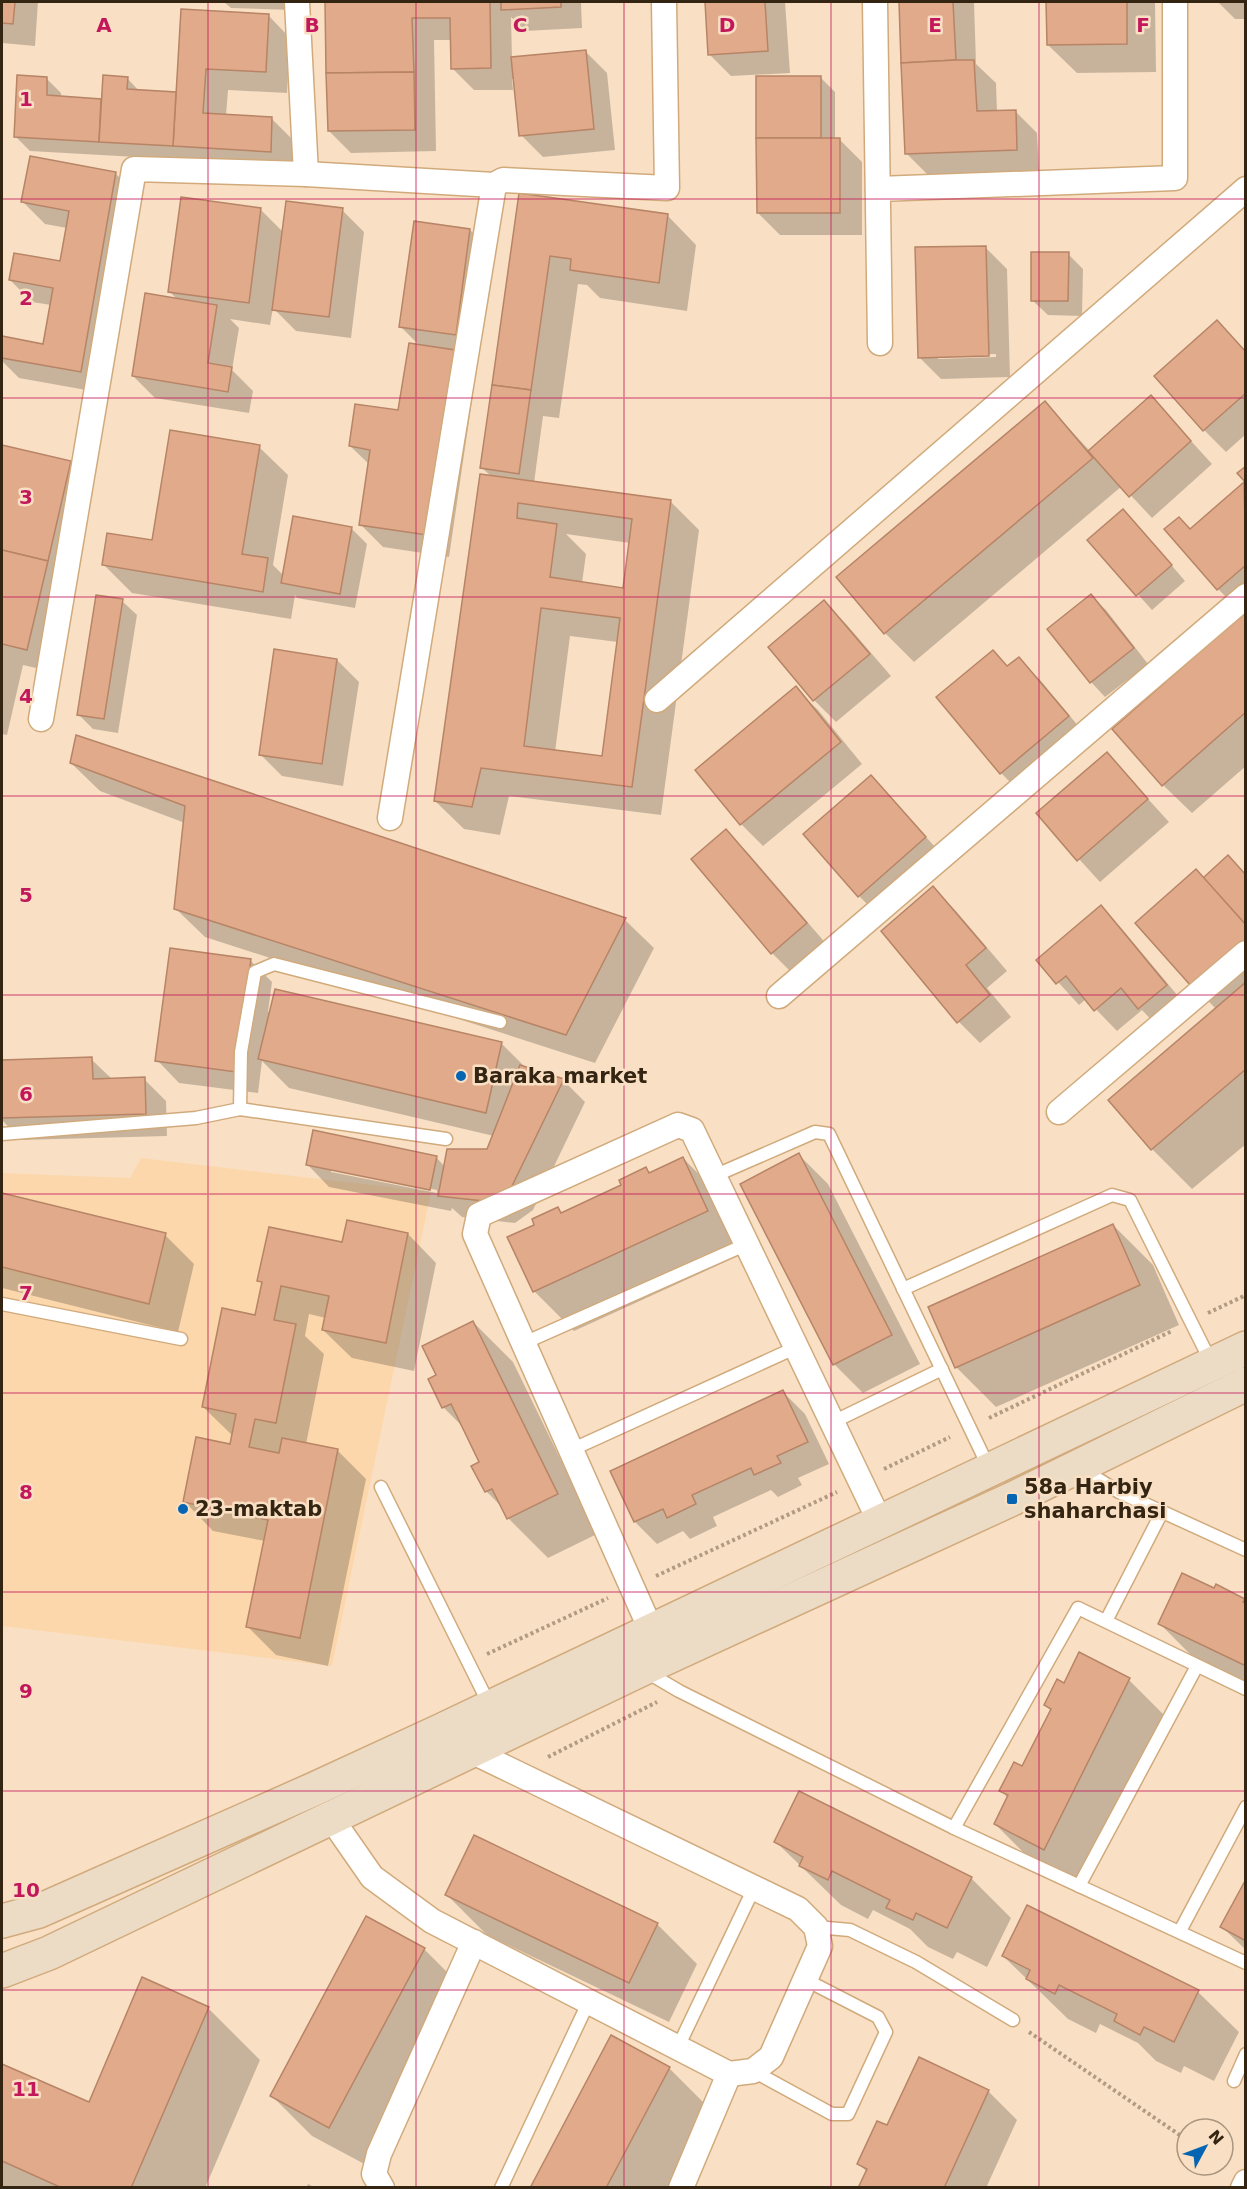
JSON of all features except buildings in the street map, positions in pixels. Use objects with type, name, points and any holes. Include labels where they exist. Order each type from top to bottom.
[{"type":"street","points":[[297,2],[306,174]]},
{"type":"street","points":[[41,719],[134,170],[306,174],[494,185],[503,180],[667,188],[664,2]]},
{"type":"street","points":[[875,2],[880,343]]},
{"type":"street","points":[[878,189],[1175,178],[1175,2]]},
{"type":"street","points":[[390,818],[494,185]]},
{"type":"street","points":[[657,700],[1245,189]]},
{"type":"street","points":[[779,996],[1245,596]]},
{"type":"street","points":[[1059,1112],[1245,953]]},
{"type":"street","points":[[651,1630],[475,1234],[479,1215],[678,1125],[692,1130],[880,1522]]},
{"type":"street","points":[[2,1921],[39,1911],[312,1790],[1245,1348]]},
{"type":"street","points":[[2,1971],[49,1953],[642,1669],[1079,1467],[1245,1384]]},
{"type":"street","points":[[331,1818],[372,1877],[432,1921],[729,2074],[753,2071],[771,2057],[820,1946],[816,1927],[798,1909],[471,1751]]},
{"type":"street","points":[[382,2187],[374,2174],[380,2154],[474,1942]]},
{"type":"street","points":[[681,2187],[729,2074]]},
{"type":"street","points":[[1243,2187],[1245,2182]]},
{"type":"lane","points":[[240,1109],[241,1052],[255,972],[274,964],[500,1022]]},
{"type":"lane","points":[[2,1134],[196,1118],[240,1109],[446,1139]]},
{"type":"lane","points":[[714,1176],[815,1132],[829,1134],[990,1470]]},
{"type":"lane","points":[[903,1289],[1112,1195],[1130,1200],[1212,1364]]},
{"type":"lane","points":[[524,1343],[747,1244]]},
{"type":"lane","points":[[2,1304],[181,1339]]},
{"type":"lane","points":[[571,1450],[797,1347]]},
{"type":"lane","points":[[833,1422],[942,1369]]},
{"type":"lane","points":[[1079,1467],[1109,1486],[1245,1550]]},
{"type":"lane","points":[[381,1487],[490,1707]]},
{"type":"lane","points":[[1106,1621],[1162,1512]]},
{"type":"lane","points":[[954,1828],[1078,1608],[1245,1689]]},
{"type":"lane","points":[[1079,1886],[1197,1666]]},
{"type":"lane","points":[[642,1669],[679,1691],[954,1828],[1245,1963]]},
{"type":"lane","points":[[1180,1931],[1245,1807]]},
{"type":"lane","points":[[678,2048],[754,1888]]},
{"type":"lane","points":[[816,1927],[850,1930],[916,1962],[1013,2020]]},
{"type":"lane","points":[[753,2071],[832,2114],[848,2114],[886,2032],[878,2017],[806,1980]]},
{"type":"lane","points":[[501,2187],[589,2001]]},
{"type":"lane","points":[[1234,2081],[1245,2054]]},
{"type":"path","points":[[1013,2020],[1048,2047],[1078,2064],[1175,2131]]},
{"type":"shaded area","name":"23-maktab","points":[[141,1158],[431,1192],[332,1666],[2,1626],[2,1173],[130,1178]]},
{"type":"place","name":"Baraka market","points":[[461,1076]]},
{"type":"place","name":"58a Harbiy shaharchasi","points":[[1012,1499]]},
{"type":"place","name":"23-maktab","points":[[183,1509]]}]
